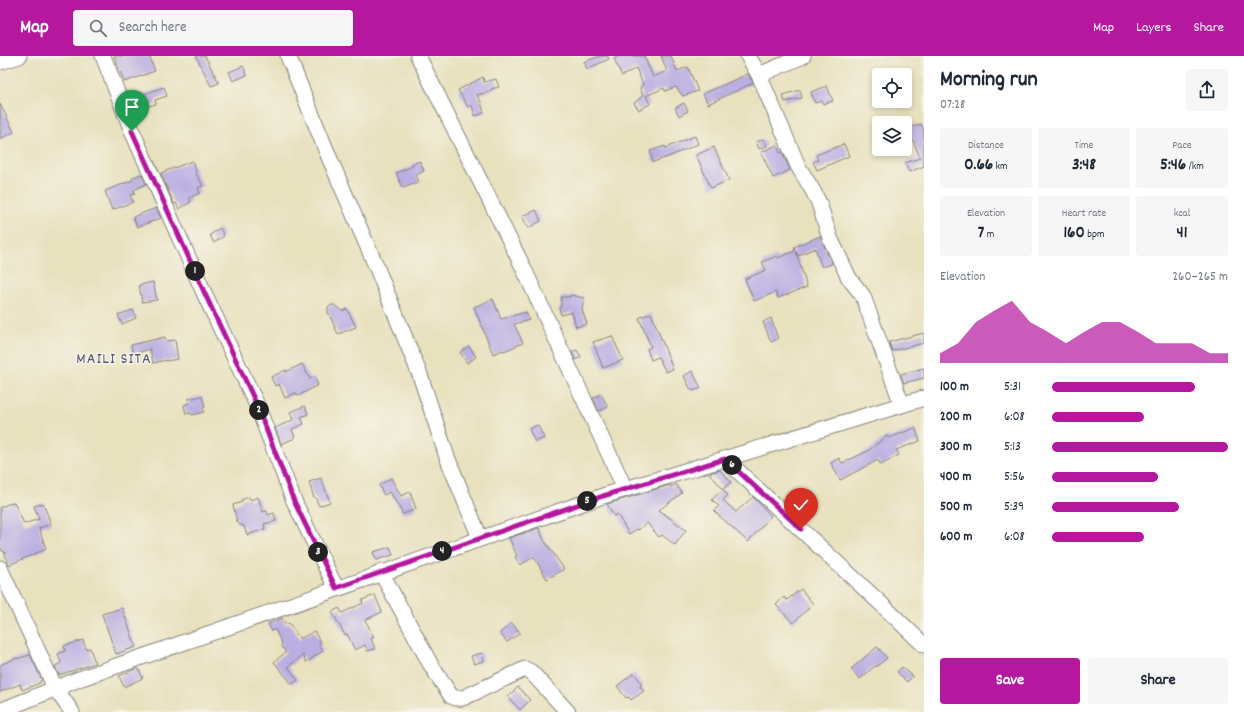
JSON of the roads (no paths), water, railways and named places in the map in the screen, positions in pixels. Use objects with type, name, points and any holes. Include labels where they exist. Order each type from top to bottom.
[{"type":"street","points":[[0,62],[19,56]]},
{"type":"street","points":[[102,56],[132,131],[256,403],[294,501],[336,588]]},
{"type":"street","points":[[288,56],[420,375],[447,457],[480,538]]},
{"type":"street","points":[[418,56],[523,267],[626,489]]},
{"type":"street","points":[[748,56],[759,75],[798,166],[819,203],[830,238],[849,278],[863,296],[902,405]]},
{"type":"street","points":[[759,75],[803,56]]},
{"type":"street","points":[[0,711],[55,688],[480,538],[626,489],[924,398]]},
{"type":"street","points":[[725,459],[924,645]]},
{"type":"street","points":[[0,568],[55,688],[72,712]]},
{"type":"street","points":[[381,572],[432,667],[451,696],[460,699],[525,669],[531,672],[568,712]]},
{"type":"district","name":"MAILI SITA","points":[[114,359]]}]
